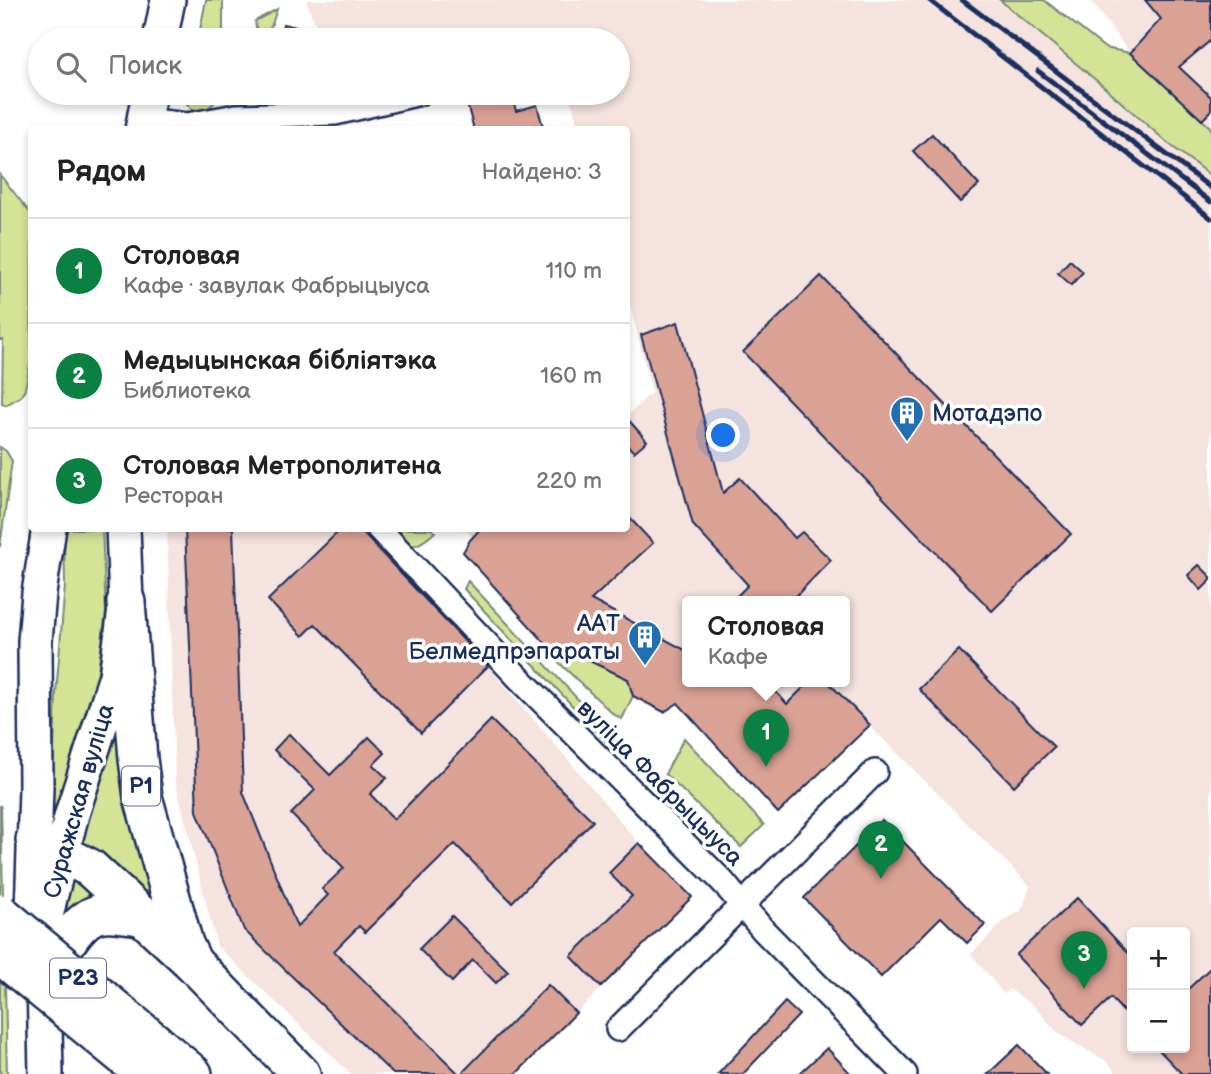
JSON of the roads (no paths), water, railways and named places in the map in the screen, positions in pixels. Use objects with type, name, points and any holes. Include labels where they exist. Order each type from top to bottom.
[{"type":"main road","points":[[162,28],[168,0]]},
{"type":"main road","name":"Суражская вуліца","points":[[46,1074],[44,930],[50,898],[35,640],[48,532]]},
{"type":"main road","name":"Суражская вуліца","points":[[27,1074],[26,1025],[48,847],[78,796],[116,676],[126,602],[123,532]]},
{"type":"main road","name":"Р1","points":[[126,602],[143,797],[184,944],[193,964],[302,1074]]},
{"type":"main road","points":[[48,847],[90,868],[193,964]]},
{"type":"main road","name":"Р23","points":[[0,913],[150,1058]]},
{"type":"main road","points":[[44,982],[76,929],[87,918],[102,913],[143,916]]},
{"type":"main road","name":"Р23","points":[[0,955],[150,1058],[193,1074]]},
{"type":"street","points":[[145,114],[187,125],[236,116],[334,113],[368,105]]},
{"type":"street","name":"вуліца Фабрыцыуса","points":[[382,532],[516,675],[722,881],[764,930],[905,1074]]},
{"type":"street","points":[[618,1029],[875,772]]},
{"type":"railway","points":[[929,0],[1211,218]]},
{"type":"railway","points":[[962,0],[1211,188]]},
{"type":"railway","points":[[1038,71],[1211,202]]},
{"type":"place","name":"Мотадэпо","points":[[907,443]]},
{"type":"place","name":"ААТ Белмедпрэпараты","points":[[645,667]]},
{"type":"place","name":"Столовая","points":[[766,767]]},
{"type":"place","name":"Медыцынская бібліятэка","points":[[881,879]]},
{"type":"place","name":"Столовая Метрополитена","points":[[1084,989]]}]
